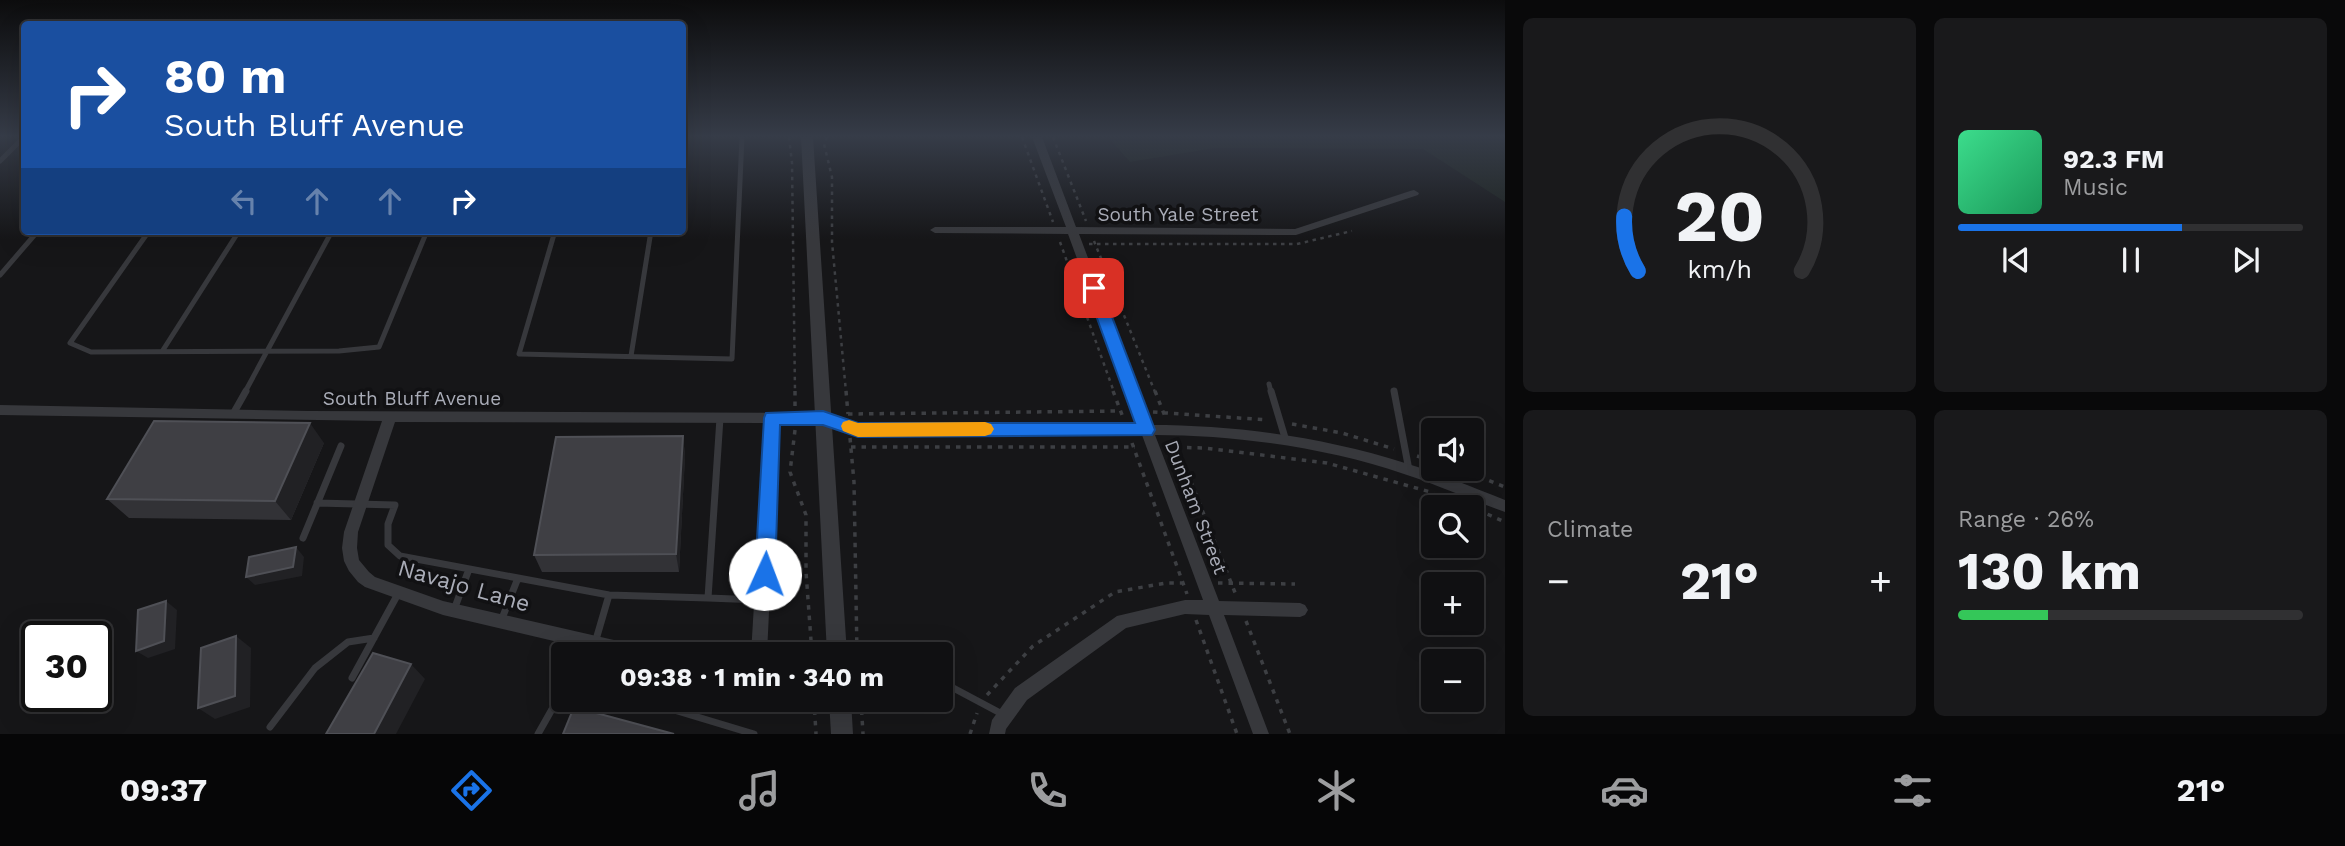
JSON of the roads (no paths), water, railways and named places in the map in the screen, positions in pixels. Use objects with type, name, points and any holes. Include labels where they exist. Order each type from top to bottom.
[{"type":"street","points":[[809,171],[836,642]]},
{"type":"street","name":"Dunham Street","points":[[1050,171],[1261,734]]},
{"type":"street","name":"South Yale Street","points":[[935,230],[1296,232],[1414,193]]},
{"type":"street","name":"South Bluff Avenue","points":[[0,410],[390,417],[823,418],[858,430],[1146,430],[1242,435],[1322,447],[1409,470],[1505,506]]},
{"type":"street","name":"Navajo Lane","points":[[390,417],[358,505],[348,550],[352,567],[370,582],[399,592],[454,610],[573,642]]},
{"type":"street","points":[[760,642],[772,418]]},
{"type":"street","points":[[997,734],[998,726],[1021,694],[1122,621],[1185,607],[1300,610]]},
{"type":"street","points":[[841,712],[842,734]]},
{"type":"lane","points":[[554,235],[519,354],[732,359],[740,171]]},
{"type":"lane","points":[[1,273],[34,235]]},
{"type":"lane","points":[[146,235],[70,343],[91,352],[269,349],[339,351],[379,347],[425,235]]},
{"type":"lane","points":[[163,350],[236,235]]},
{"type":"lane","points":[[233,414],[330,235]]},
{"type":"lane","points":[[631,356],[650,235]]},
{"type":"lane","points":[[1269,384],[1286,441]]},
{"type":"lane","points":[[1394,390],[1409,470]]},
{"type":"lane","points":[[708,598],[720,418]]},
{"type":"lane","points":[[303,538],[341,446]]},
{"type":"lane","points":[[317,503],[395,505],[388,524],[388,545],[400,556],[609,595],[764,600]]},
{"type":"lane","points":[[454,610],[469,569]]},
{"type":"lane","points":[[500,621],[517,578]]},
{"type":"lane","points":[[352,678],[399,592]]},
{"type":"lane","points":[[589,642],[609,595]]},
{"type":"lane","points":[[270,727],[315,668],[348,642],[374,638]]},
{"type":"lane","points":[[953,688],[1006,716]]},
{"type":"lane","points":[[538,734],[551,711]]},
{"type":"lane","points":[[681,712],[754,734]]}]
